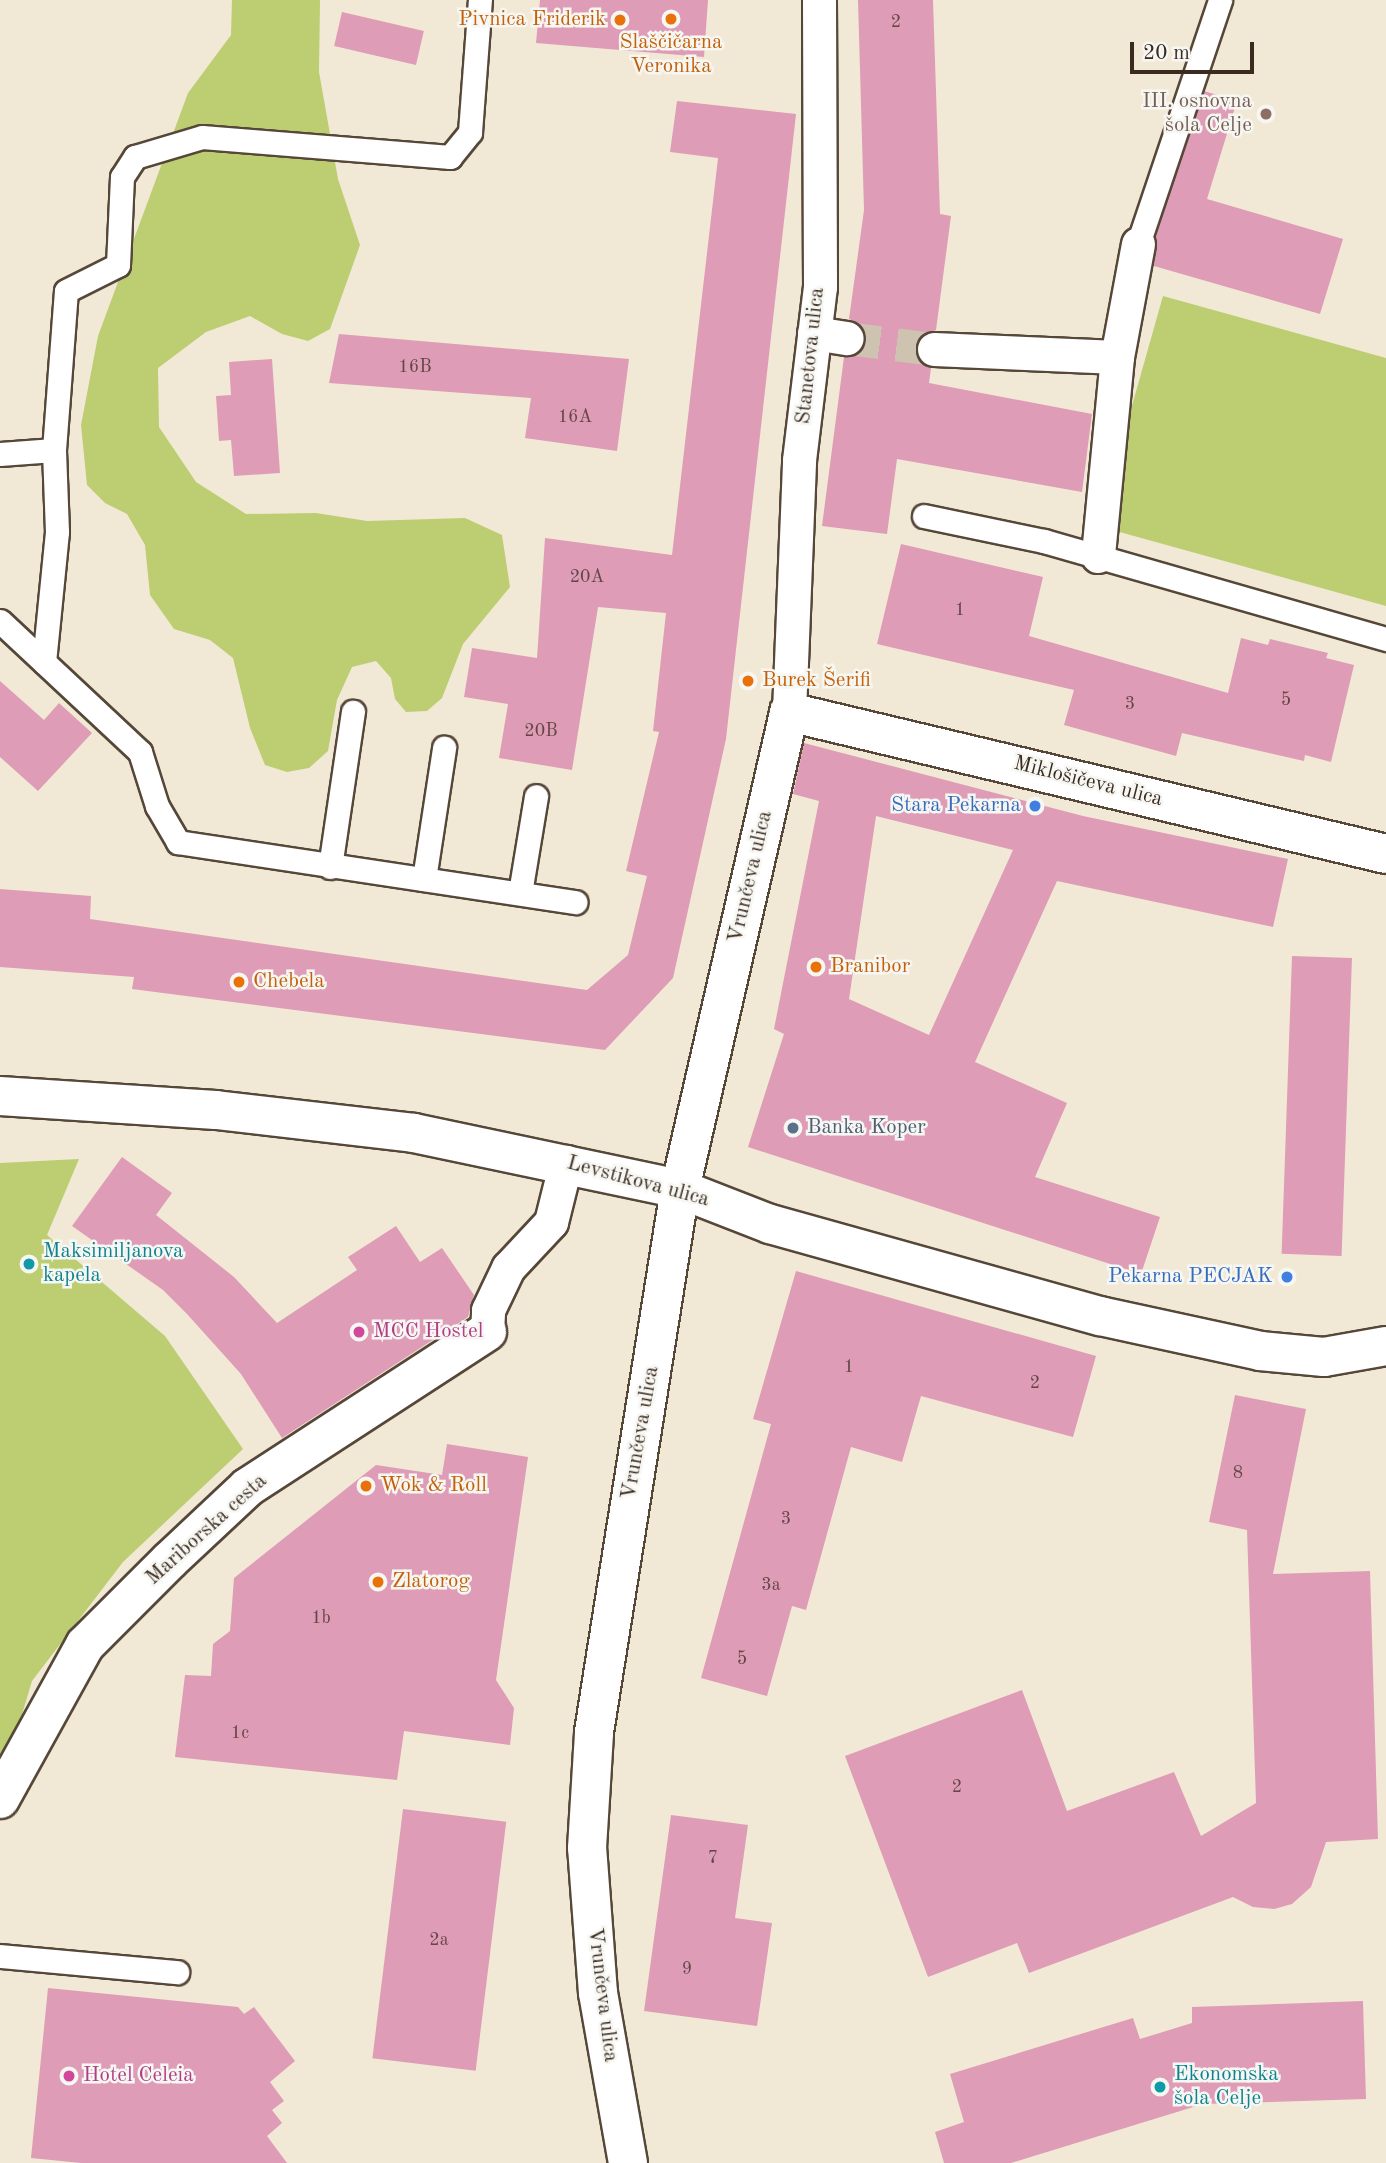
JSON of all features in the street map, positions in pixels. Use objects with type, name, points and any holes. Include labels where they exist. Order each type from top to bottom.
[{"type":"street","name":"Stanetova ulica","points":[[789,712],[799,460],[820,286],[819,0]]},
{"type":"street","points":[[1098,556],[1117,357],[1138,244]]},
{"type":"street","points":[[814,333],[846,338]]},
{"type":"street","points":[[934,349],[1117,357]]},
{"type":"street","name":"Miklošičeva ulica","points":[[789,712],[1386,855]]},
{"type":"street","name":"Vrunčeva ulica","points":[[628,2163],[598,1993],[587,1848],[594,1732],[680,1189],[789,712]]},
{"type":"street","name":"Levstikova ulica","points":[[0,1096],[216,1110],[414,1133],[566,1162],[680,1189],[770,1224],[1100,1316],[1260,1351],[1324,1357],[1386,1346]]},
{"type":"street","points":[[0,1120],[69,1100]]},
{"type":"street","points":[[487,1332],[488,1310],[508,1268],[551,1222],[566,1162]]},
{"type":"street","name":"Mariborska cesta","points":[[0,1799],[85,1645],[169,1561],[248,1488],[487,1332]]},
{"type":"lane","points":[[44,662],[57,533],[54,450],[66,291],[118,265],[122,177],[135,157],[202,137],[450,157],[470,132],[480,0]]},
{"type":"lane","points":[[1138,244],[1220,0]]},
{"type":"lane","points":[[0,454],[54,450]]},
{"type":"lane","points":[[924,516],[1098,556],[1386,639]]},
{"type":"lane","points":[[0,621],[139,752],[157,806],[178,842],[576,902]]},
{"type":"lane","points":[[330,867],[353,712]]},
{"type":"lane","points":[[424,879],[444,748]]},
{"type":"lane","points":[[520,892],[536,796]]},
{"type":"lane","points":[[0,1956],[177,1972]]},
{"type":"green space","points":[[232,0],[320,0],[319,72],[338,179],[360,245],[330,329],[308,341],[282,334],[250,316],[206,332],[158,368],[159,427],[196,482],[246,514],[316,513],[367,521],[465,518],[502,535],[510,587],[463,644],[442,698],[427,711],[406,712],[395,699],[391,678],[376,661],[352,667],[337,700],[328,751],[309,768],[287,772],[265,765],[250,728],[233,658],[210,640],[174,629],[150,595],[145,545],[127,514],[105,503],[87,485],[81,425],[98,336],[188,93],[231,35]]},
{"type":"green space","points":[[1163,296],[1386,358],[1386,606],[1098,526]]},
{"type":"green space","points":[[79,1159],[47,1235],[165,1336],[243,1449],[123,1562],[32,1681],[0,1788],[0,1163]]},
{"type":"building","points":[[540,0],[708,0],[704,57],[536,43]]},
{"type":"building","points":[[858,0],[933,0],[940,214],[951,216],[936,330],[918,338],[917,357],[931,368],[929,383],[1092,414],[1082,492],[897,459],[887,534],[822,526],[844,357],[862,350],[866,340],[859,323],[849,319],[864,210]]},
{"type":"building","points":[[342,12],[424,31],[416,65],[334,46]]},
{"type":"building","points":[[1204,91],[1237,101],[1207,199],[1343,239],[1320,314],[1154,266],[1155,236]]},
{"type":"building","points":[[677,101],[796,114],[726,739],[673,978],[605,1050],[132,989],[134,977],[0,967],[0,889],[91,896],[90,919],[587,990],[628,955],[647,876],[626,871],[659,732],[653,731],[666,613],[598,607],[572,770],[499,758],[508,704],[464,697],[472,648],[537,658],[545,538],[672,555],[718,158],[670,152]]},
{"type":"building","points":[[339,334],[629,359],[617,451],[525,438],[531,398],[329,383]]},
{"type":"building","points":[[272,359],[280,473],[234,476],[231,440],[219,441],[216,396],[231,395],[229,362]]},
{"type":"building","points":[[901,544],[1043,577],[1029,636],[1228,693],[1241,638],[1268,645],[1270,639],[1328,653],[1326,658],[1354,665],[1331,762],[1305,755],[1304,761],[1182,733],[1176,756],[1064,725],[1074,690],[877,644]]},
{"type":"building","points":[[0,681],[44,720],[59,703],[92,733],[38,791],[0,757]]},
{"type":"building","points":[[804,743],[1083,816],[1288,859],[1273,927],[1057,881],[975,1062],[1067,1103],[1035,1177],[1160,1217],[1141,1274],[748,1147],[784,1034],[774,1029],[819,801],[793,794]],"holes":[[[876,816],[1013,850],[929,1035],[849,999]]]},
{"type":"building","points":[[1292,956],[1352,958],[1342,1256],[1282,1254]]},
{"type":"building","points":[[122,1157],[172,1193],[156,1215],[234,1277],[277,1323],[357,1270],[348,1257],[396,1226],[420,1262],[442,1248],[474,1295],[468,1317],[282,1438],[241,1374],[187,1314],[163,1290],[72,1226]]},
{"type":"building","points":[[796,1271],[1096,1356],[1073,1437],[921,1396],[902,1462],[851,1447],[806,1610],[792,1606],[767,1696],[701,1678],[771,1424],[753,1419]]},
{"type":"building","points":[[1235,1395],[1306,1409],[1273,1574],[1370,1571],[1378,1839],[1326,1842],[1311,1887],[1292,1904],[1274,1909],[1253,1907],[1233,1897],[1029,1973],[1017,1943],[928,1977],[845,1756],[1022,1690],[1067,1811],[1174,1772],[1201,1836],[1256,1803],[1247,1530],[1209,1522]]},
{"type":"building","points":[[447,1444],[528,1457],[496,1680],[514,1708],[510,1745],[404,1731],[397,1780],[175,1757],[185,1675],[211,1676],[213,1644],[230,1631],[234,1578],[376,1465],[442,1475]]},
{"type":"building","points":[[403,1809],[506,1822],[476,2071],[372,2058]]},
{"type":"building","points":[[671,1815],[748,1825],[735,1918],[772,1923],[757,2026],[644,2011]]},
{"type":"building","points":[[48,1988],[238,2007],[244,2014],[254,2007],[295,2061],[270,2082],[284,2101],[272,2110],[282,2123],[267,2136],[287,2163],[81,2163],[31,2158]]},
{"type":"building","name":"Ekonomska šola Celje","points":[[1363,2001],[1366,2099],[1203,2104],[1011,2163],[944,2163],[935,2132],[964,2122],[950,2074],[1133,2018],[1140,2039],[1192,2023],[1192,2007]]},
{"type":"tunnel","points":[[847,338],[934,349]]},
{"type":"place","name":"Slaščičarna Veronika","points":[[671,19]]},
{"type":"place","name":"Pivnica Friderik","points":[[620,20]]},
{"type":"place","name":"III. osnovna šola Celje","points":[[1266,114]]},
{"type":"place","name":"Burek Šerifi","points":[[748,681]]},
{"type":"place","name":"Stara Pekarna","points":[[1035,806]]},
{"type":"place","name":"Branibor","points":[[816,967]]},
{"type":"place","name":"Chebela","points":[[239,982]]},
{"type":"place","name":"Banka Koper","points":[[793,1128]]},
{"type":"place","name":"Maksimiljanova kapela","points":[[29,1264]]},
{"type":"place","name":"Pekarna PECJAK","points":[[1287,1277]]},
{"type":"place","name":"MCC Hostel","points":[[359,1332]]},
{"type":"place","name":"Wok & Roll","points":[[366,1486]]},
{"type":"place","name":"Zlatorog","points":[[378,1582]]},
{"type":"place","name":"Hotel Celeia","points":[[69,2076]]},
{"type":"place","name":"Ekonomska šola Celje","points":[[1160,2087]]}]
